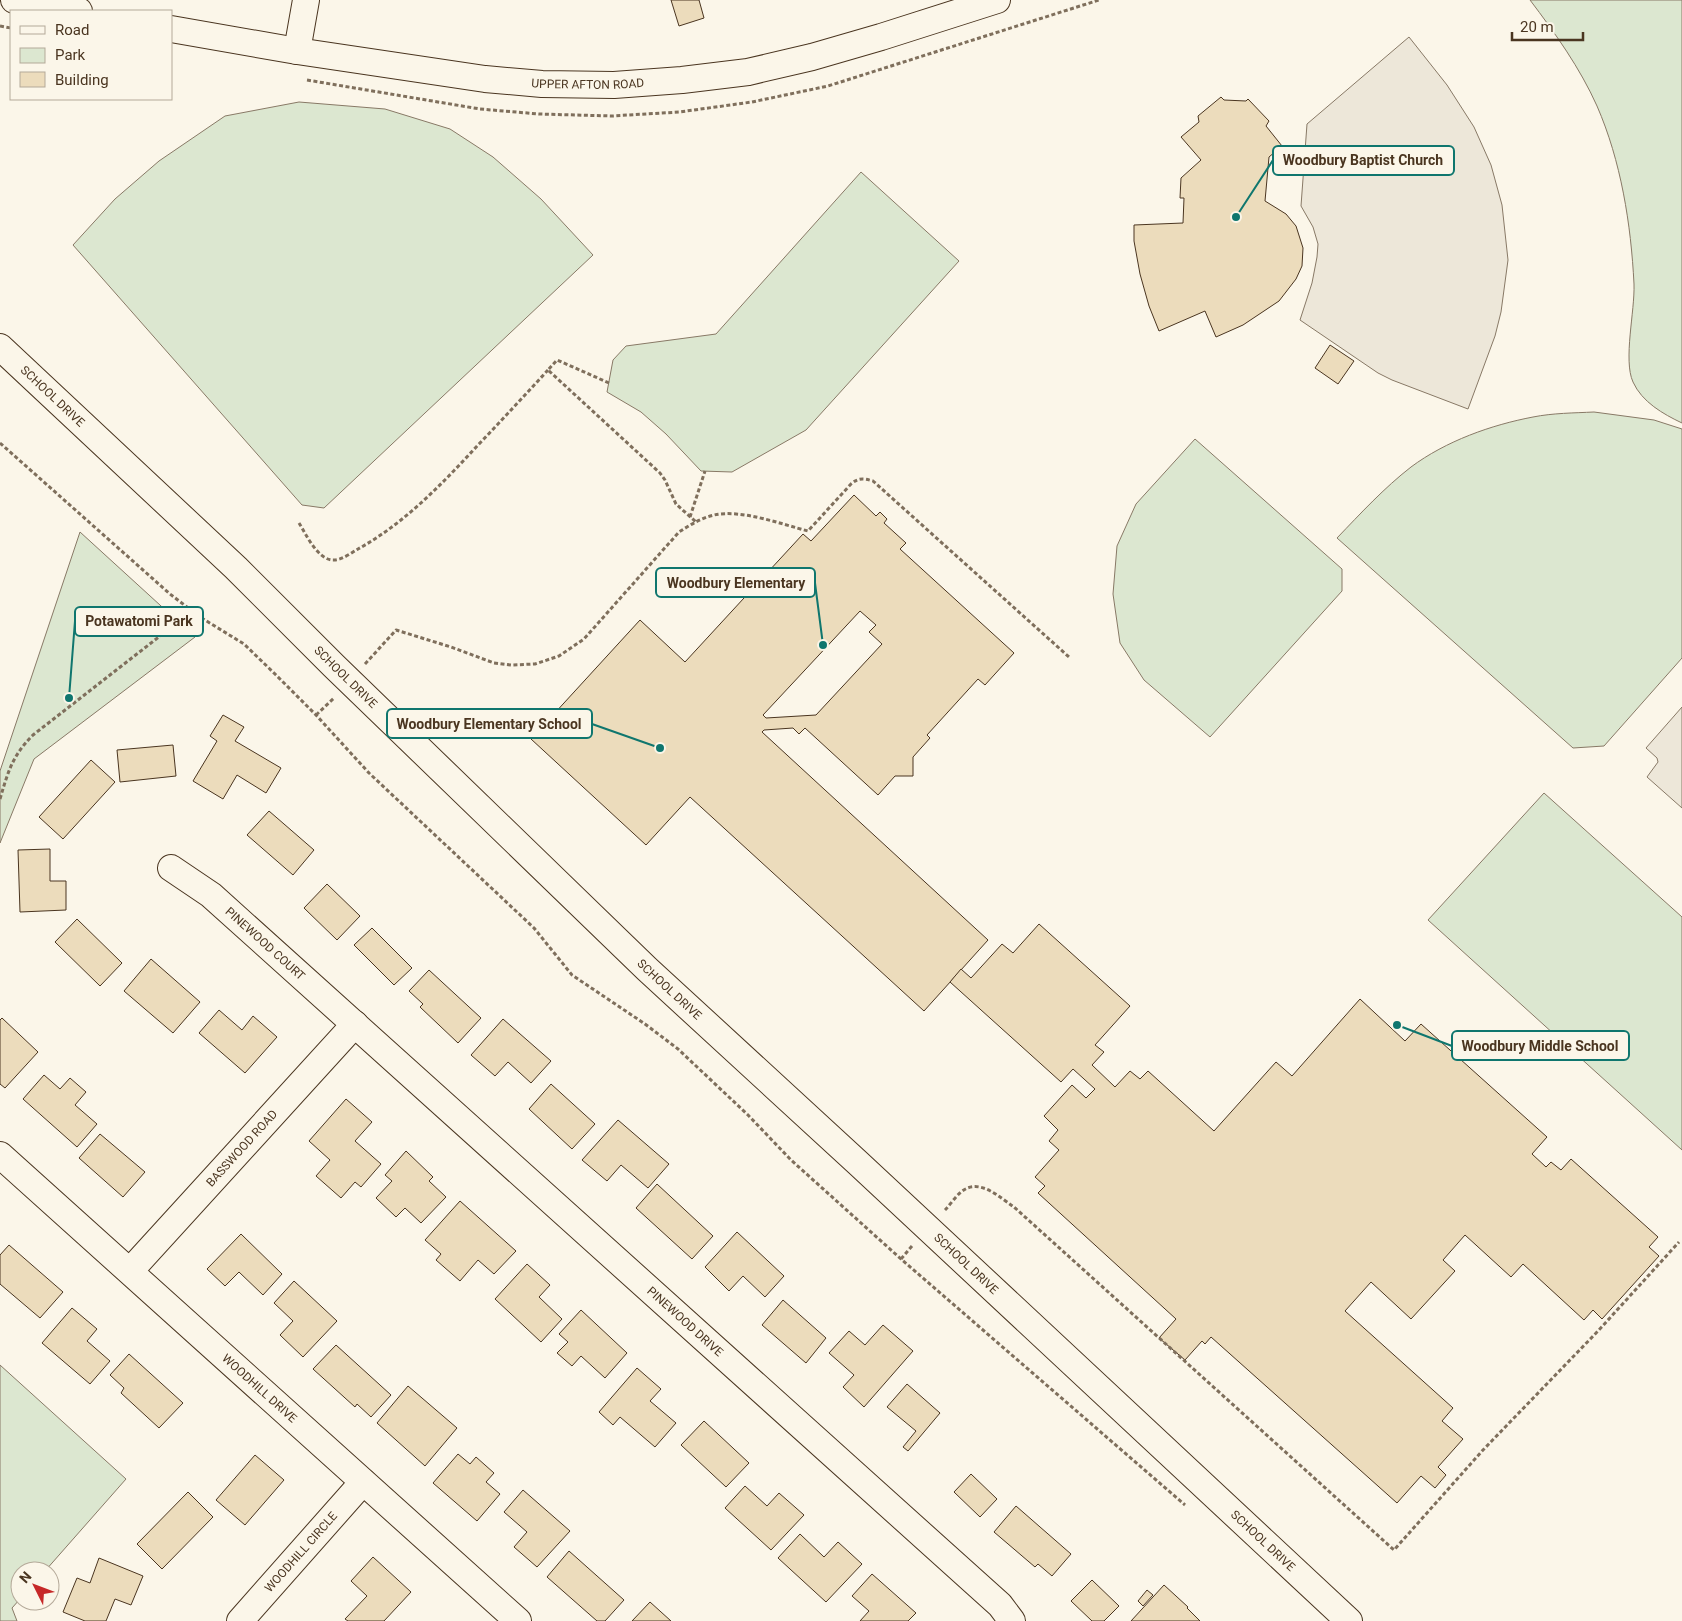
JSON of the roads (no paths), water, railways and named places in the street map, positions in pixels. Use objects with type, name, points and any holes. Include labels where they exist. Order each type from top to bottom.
[{"type":"street","points":[[14,0],[73,10]]},
{"type":"street","points":[[297,51],[306,0]]},
{"type":"street","name":"UPPER AFTON ROAD","points":[[172,29],[297,51],[485,79],[542,84],[614,85],[682,80],[748,72],[881,38],[997,0]]},
{"type":"street","name":"SCHOOL DRIVE","points":[[0,347],[236,568],[647,969],[1349,1621]]},
{"type":"street","name":"PINEWOOD COURT","points":[[171,868],[211,894],[355,1024]]},
{"type":"street","name":"BASSWOOD ROAD","points":[[130,1271],[355,1024]]},
{"type":"street","name":"PINEWOOD DRIVE","points":[[355,1024],[1000,1605],[1012,1621]]},
{"type":"street","name":"WOODHILL DRIVE","points":[[0,1155],[518,1621]]},
{"type":"street","name":"WOODHILL CIRCLE","points":[[240,1621],[363,1482]]},
{"type":"place","name":"Woodbury Baptist Church","points":[[1236,217]]},
{"type":"place","name":"Woodbury Elementary","points":[[823,645]]},
{"type":"place","name":"Potawatomi Park","points":[[69,698]]},
{"type":"place","name":"Woodbury Elementary School","points":[[660,748]]},
{"type":"place","name":"Woodbury Middle School","points":[[1397,1025]]}]
